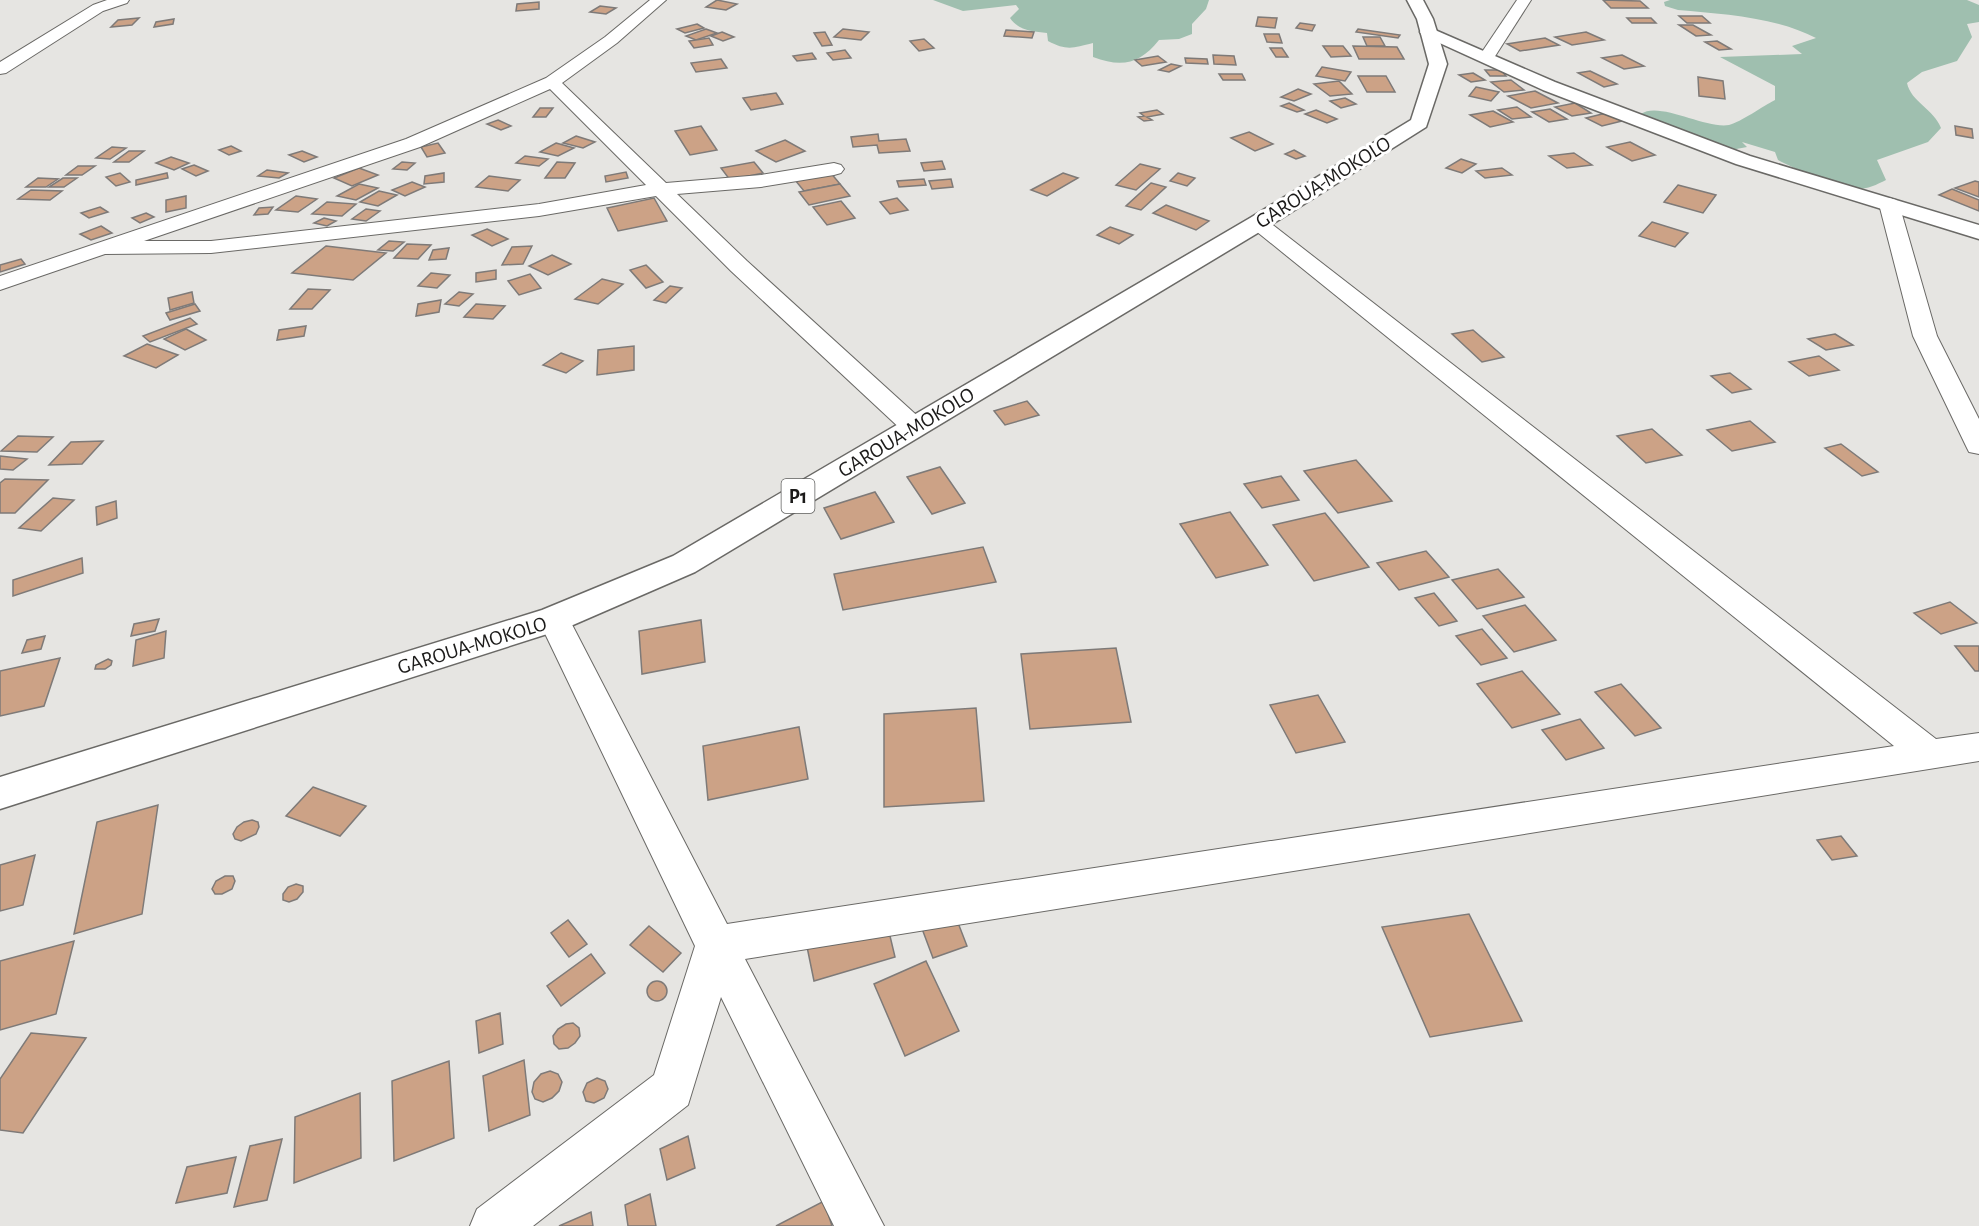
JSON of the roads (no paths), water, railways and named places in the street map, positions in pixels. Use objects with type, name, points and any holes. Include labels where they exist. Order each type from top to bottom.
[{"type":"main road","name":"GAROUA-MOKOLO","points":[[0,793],[554,619],[684,564],[1258,223],[1419,123],[1438,64],[1415,0]]},
{"type":"main road","points":[[1428,32],[1549,86],[1743,160],[1979,232]]},
{"type":"street","points":[[0,69],[98,8],[122,0]]},
{"type":"street","points":[[0,283],[413,143],[552,82],[611,40],[659,0]]},
{"type":"street","points":[[1486,58],[1524,0]]},
{"type":"street","points":[[552,82],[739,266],[914,427]]},
{"type":"street","points":[[102,248],[212,247],[538,210],[660,189],[761,181],[834,169]]},
{"type":"street","points":[[1888,204],[1925,336],[1979,446]]},
{"type":"street","points":[[1258,223],[1931,755]]},
{"type":"street","points":[[554,619],[716,945],[860,1226]]},
{"type":"street","points":[[716,945],[1979,747]]},
{"type":"street","points":[[494,1226],[672,1089],[716,945]]}]
